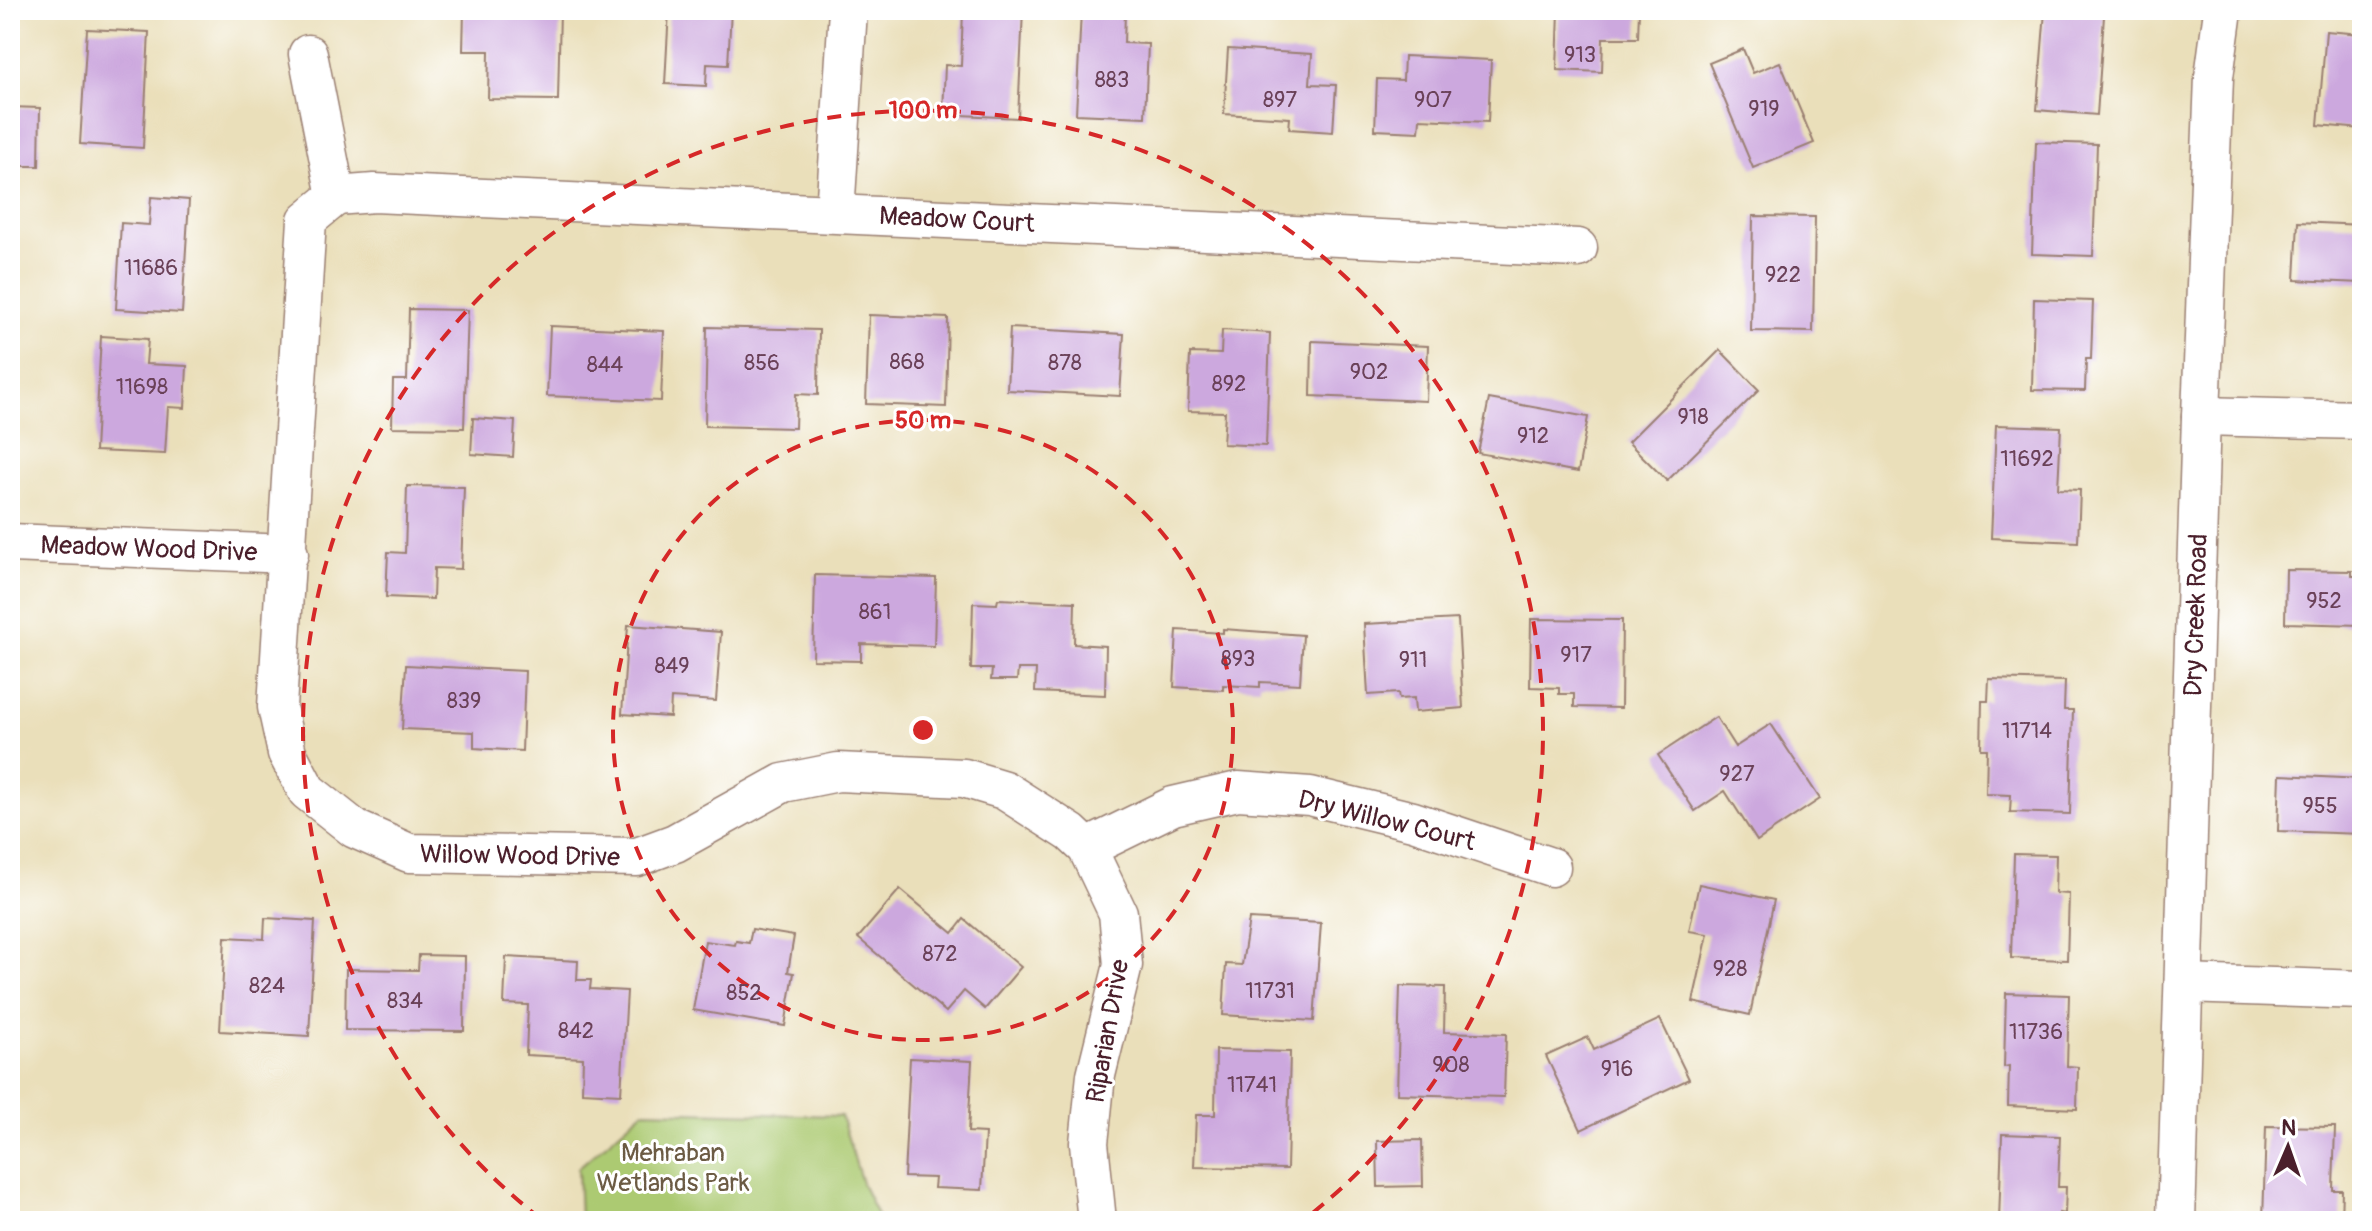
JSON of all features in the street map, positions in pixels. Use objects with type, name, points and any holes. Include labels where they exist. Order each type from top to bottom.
[{"type":"street","points":[[835,213],[848,10]]},
{"type":"street","name":"Dry Creek Road","points":[[2176,1221],[2214,77],[2223,10]]},
{"type":"street","points":[[308,54],[336,196]]},
{"type":"street","name":"Meadow Court","points":[[336,196],[374,193],[1578,248]]},
{"type":"street","name":"Willow Wood Drive","points":[[336,196],[307,220],[289,554],[277,707],[287,753],[307,791],[355,829],[409,853],[637,857],[675,843],[783,783],[838,772],[964,778],[1004,790],[1071,833],[1087,848]]},
{"type":"street","points":[[2201,416],[2362,420]]},
{"type":"street","name":"Meadow Wood Drive","points":[[10,543],[289,554]]},
{"type":"street","name":"Dry Willow Court","points":[[1087,848],[1173,806],[1238,791],[1310,796],[1413,821],[1551,867]]},
{"type":"street","name":"Riparian Drive","points":[[1087,848],[1118,913],[1123,965],[1094,1089],[1089,1143],[1097,1221]]},
{"type":"street","points":[[2184,984],[2362,990]]},
{"type":"green space","name":"Mehraban Wetlands Park","points":[[643,1111],[841,1116],[863,1186],[880,1221],[580,1221],[578,1168]]},
{"type":"building","points":[[464,10],[560,10],[558,100],[488,99],[489,51],[463,51]]},
{"type":"building","points":[[669,10],[731,10],[728,65],[707,64],[706,86],[665,84]]},
{"type":"building","points":[[963,10],[1023,10],[1018,118],[943,114],[945,65],[961,66]]},
{"type":"building","points":[[1559,10],[1639,10],[1638,38],[1603,38],[1602,72],[1557,70]]},
{"type":"building","points":[[1081,11],[1125,13],[1124,43],[1148,44],[1145,117],[1076,114]]},
{"type":"building","points":[[2045,11],[2104,16],[2097,115],[2037,110]]},
{"type":"building","points":[[87,29],[149,32],[143,148],[80,144]]},
{"type":"building","points":[[2326,31],[2362,34],[2362,129],[2318,125]]},
{"type":"building","points":[[1228,49],[1312,54],[1310,84],[1336,85],[1333,132],[1289,129],[1290,118],[1224,114]]},
{"type":"building","points":[[1743,49],[1753,73],[1780,62],[1814,143],[1753,168],[1709,63]]},
{"type":"building","points":[[1404,56],[1491,60],[1488,122],[1420,119],[1419,132],[1375,130],[1377,79],[1403,80]]},
{"type":"building","points":[[10,107],[40,108],[39,166],[10,166]]},
{"type":"building","points":[[2036,142],[2097,144],[2093,256],[2032,254]]},
{"type":"building","points":[[151,197],[189,200],[182,313],[116,309],[121,223],[149,225]]},
{"type":"building","points":[[1753,216],[1815,217],[1813,332],[1751,331]]},
{"type":"building","points":[[2298,222],[2362,225],[2362,283],[2295,280]]},
{"type":"building","points":[[2034,299],[2093,301],[2091,359],[2086,359],[2085,391],[2032,390]]},
{"type":"building","points":[[409,309],[468,310],[464,428],[392,427],[393,380],[407,380]]},
{"type":"building","points":[[869,315],[948,318],[946,407],[866,404]]},
{"type":"building","points":[[550,326],[664,331],[661,401],[547,396]]},
{"type":"building","points":[[707,327],[819,330],[818,395],[796,394],[795,428],[705,426]]},
{"type":"building","points":[[1010,328],[1124,334],[1120,396],[1007,390]]},
{"type":"building","points":[[1222,330],[1270,333],[1266,446],[1223,444],[1225,412],[1188,411],[1190,353],[1221,354]]},
{"type":"building","points":[[101,336],[148,339],[146,364],[187,366],[185,408],[168,407],[165,454],[95,451]]},
{"type":"building","points":[[1312,341],[1428,346],[1426,401],[1311,396]]},
{"type":"building","points":[[1720,350],[1759,390],[1667,481],[1628,442]]},
{"type":"building","points":[[1489,399],[1588,417],[1578,472],[1478,453]]},
{"type":"building","points":[[473,418],[515,421],[513,457],[471,454]]},
{"type":"building","points":[[1996,425],[2061,427],[2058,489],[2080,490],[2078,542],[1991,538]]},
{"type":"building","points":[[407,486],[464,487],[461,569],[434,568],[433,599],[386,597],[388,552],[405,553]]},
{"type":"building","points":[[2286,570],[2352,571],[2352,576],[2362,576],[2362,625],[2285,623]]},
{"type":"building","points":[[815,575],[936,578],[934,646],[861,644],[861,661],[813,660]]},
{"type":"building","points":[[998,599],[1075,602],[1074,644],[1106,646],[1105,695],[1035,692],[1036,669],[1018,669],[1017,680],[991,680],[992,669],[971,669],[973,603],[997,604]]},
{"type":"building","points":[[1458,619],[1463,708],[1415,712],[1414,698],[1399,699],[1398,693],[1368,695],[1364,624]]},
{"type":"building","points":[[1531,619],[1622,620],[1621,708],[1574,707],[1574,694],[1559,694],[1559,688],[1530,687]]},
{"type":"building","points":[[628,625],[721,632],[716,701],[671,698],[670,717],[622,714]]},
{"type":"building","points":[[1223,629],[1303,635],[1300,684],[1260,682],[1260,687],[1223,685],[1223,690],[1174,687],[1177,630],[1223,633]]},
{"type":"building","points":[[406,665],[525,671],[522,751],[474,748],[474,732],[402,729]]},
{"type":"building","points":[[1989,679],[2065,681],[2064,710],[2073,710],[2070,814],[2010,812],[2011,795],[1986,794],[1987,749],[1981,749],[1982,701],[1988,701]]},
{"type":"building","points":[[1716,717],[1735,747],[1771,724],[1820,799],[1757,841],[1725,791],[1695,811],[1658,755]]},
{"type":"building","points":[[2280,775],[2362,779],[2362,834],[2278,831]]},
{"type":"building","points":[[2014,854],[2056,855],[2055,893],[2069,894],[2067,960],[2011,958]]},
{"type":"building","points":[[1699,884],[1774,900],[1750,1015],[1693,1002],[1708,934],[1689,931]]},
{"type":"building","points":[[900,889],[953,933],[964,919],[1021,967],[985,1009],[964,991],[946,1012],[858,938]]},
{"type":"building","points":[[265,918],[315,921],[309,1036],[220,1031],[225,937],[264,939]]},
{"type":"building","points":[[1249,919],[1321,923],[1314,1021],[1223,1015],[1226,964],[1242,965]]},
{"type":"building","points":[[752,929],[794,936],[788,972],[794,973],[785,1026],[693,1010],[705,941],[735,945],[736,941],[749,943]]},
{"type":"building","points":[[419,955],[465,956],[464,1031],[345,1030],[346,969],[418,970]]},
{"type":"building","points":[[506,957],[578,961],[577,980],[591,980],[590,989],[627,991],[621,1094],[582,1092],[583,1058],[526,1055],[528,1005],[504,1004]]},
{"type":"building","points":[[1400,986],[1445,987],[1444,1032],[1506,1034],[1504,1097],[1397,1094]]},
{"type":"building","points":[[2006,993],[2069,995],[2067,1066],[2078,1067],[2077,1109],[2008,1106],[2009,1066],[2004,1067]]},
{"type":"building","points":[[1660,1019],[1689,1079],[1581,1130],[1546,1056],[1588,1037],[1594,1050]]},
{"type":"building","points":[[1216,1050],[1290,1052],[1287,1169],[1194,1167],[1196,1115],[1215,1115]]},
{"type":"building","points":[[910,1058],[972,1061],[968,1132],[985,1133],[982,1190],[934,1188],[935,1178],[904,1177]]},
{"type":"building","points":[[2266,1126],[2335,1127],[2333,1190],[2342,1190],[2341,1221],[2263,1221]]},
{"type":"building","points":[[2002,1134],[2060,1136],[2058,1187],[2066,1187],[2065,1214],[2059,1213],[2059,1221],[1999,1221]]},
{"type":"building","points":[[1422,1140],[1423,1186],[1378,1187],[1377,1141]]}]
